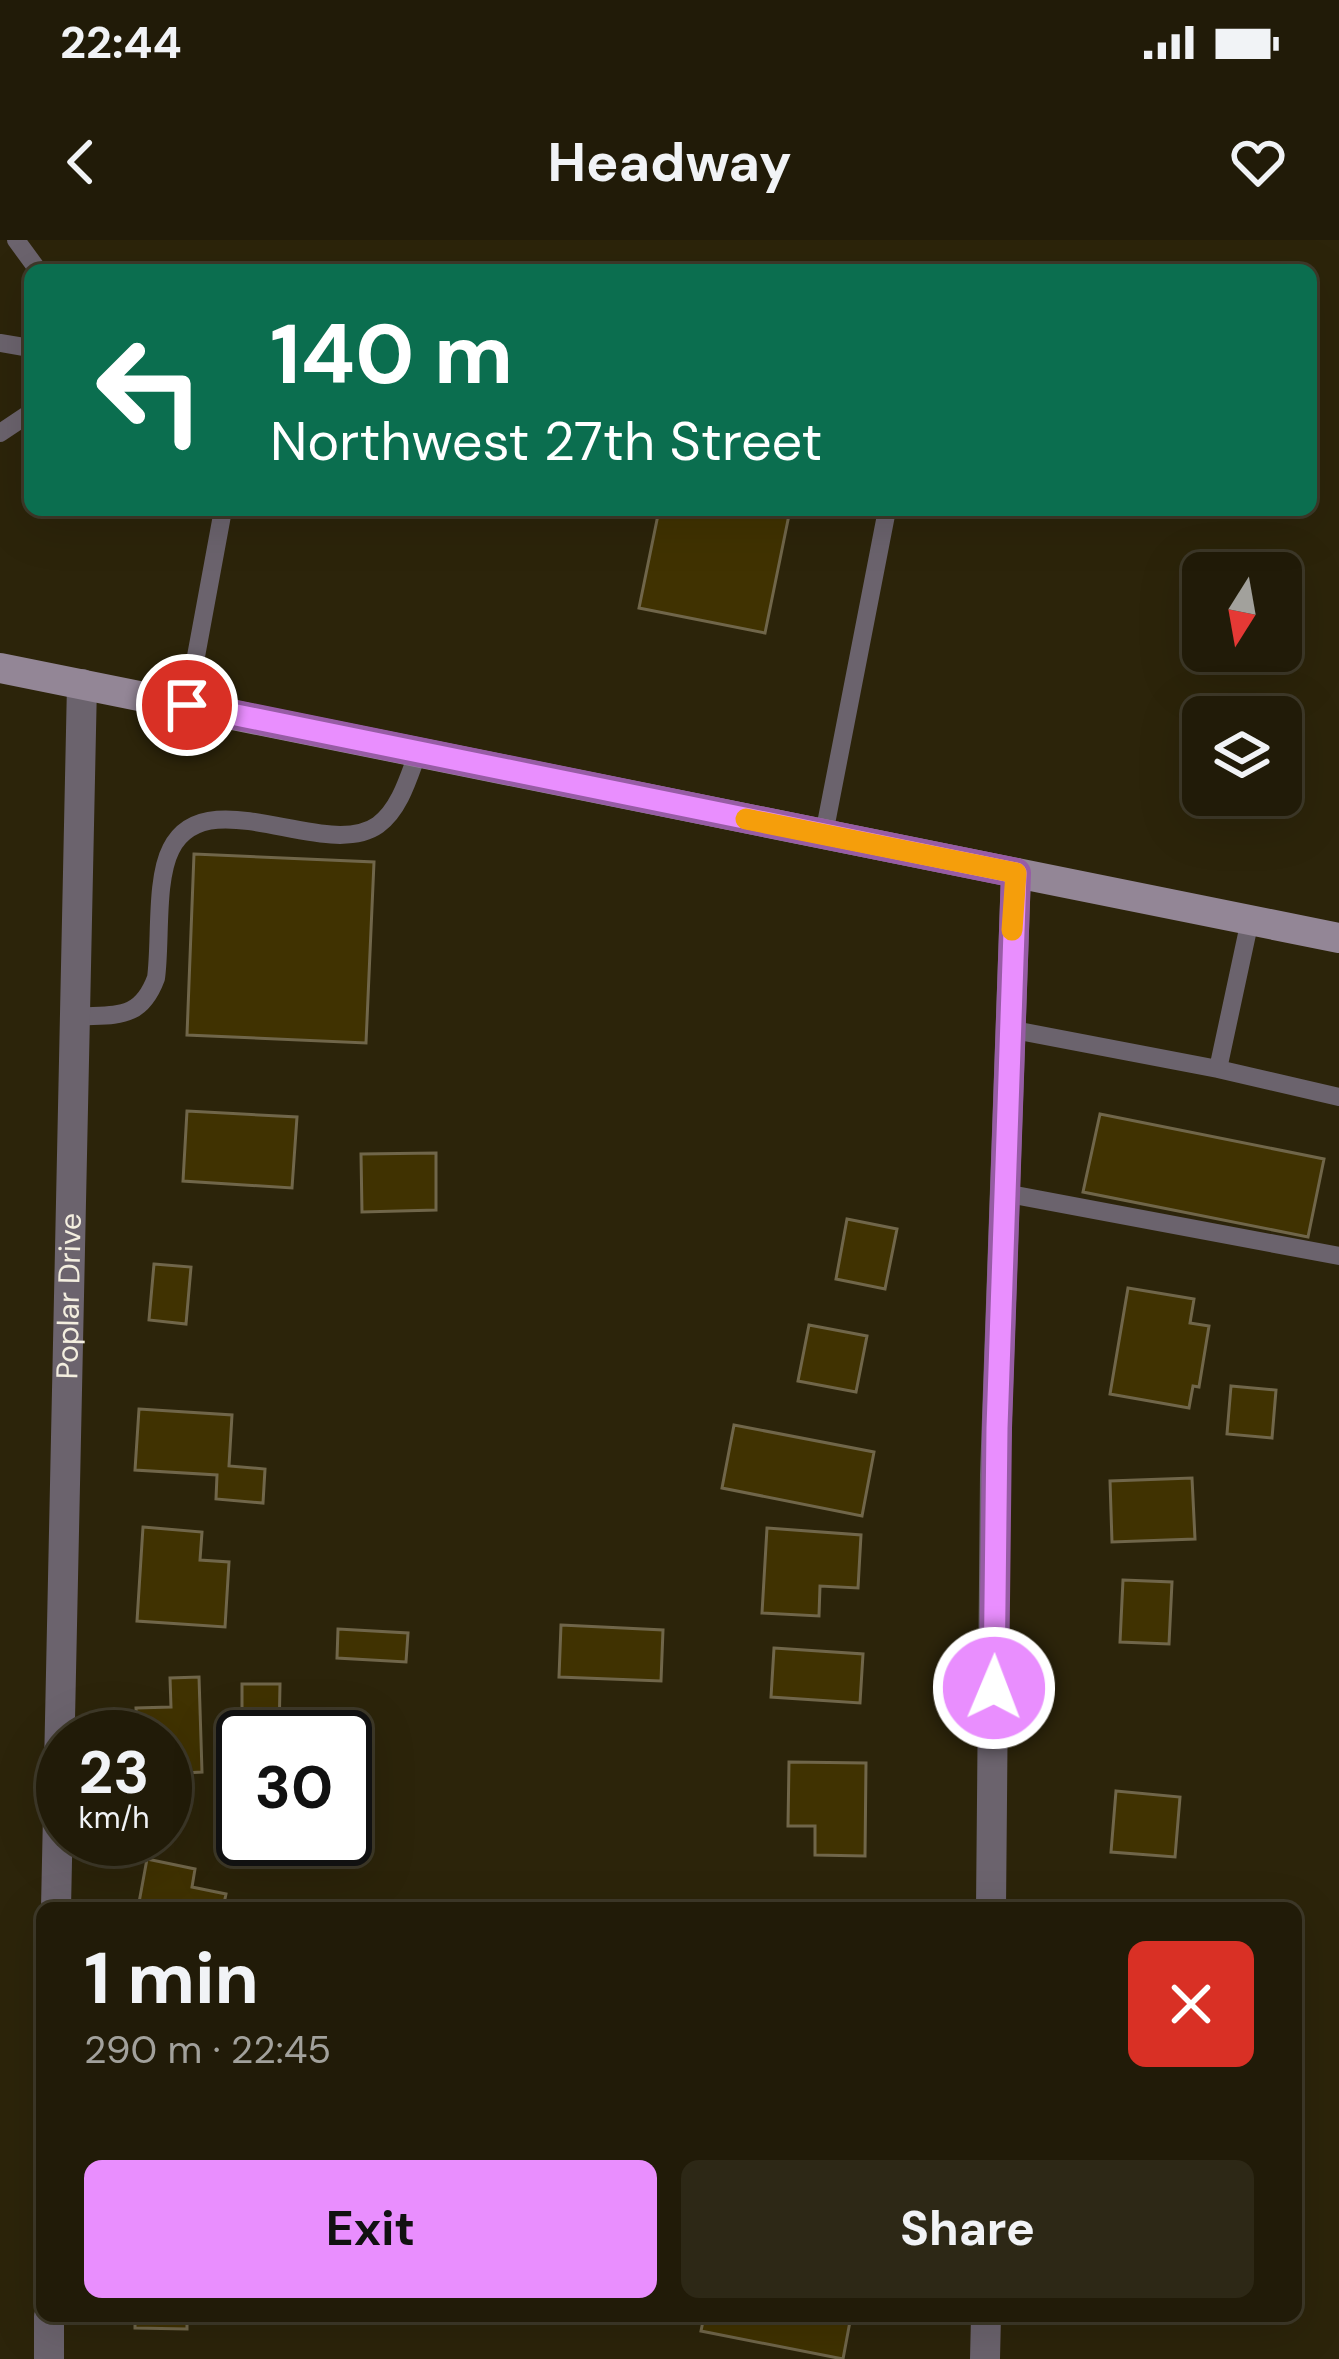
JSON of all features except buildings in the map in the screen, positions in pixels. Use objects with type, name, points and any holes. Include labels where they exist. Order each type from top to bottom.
[{"type":"main road","points":[[0,668],[1339,938]]},
{"type":"street","name":"Poplar Drive","points":[[56,1902],[82,684]]},
{"type":"street","points":[[992,1902],[995,1474],[1016,873]]},
{"type":"street","points":[[49,2359],[50,2322]]},
{"type":"street","points":[[985,2359],[986,2322]]},
{"type":"lane","points":[[187,705],[222,516]]},
{"type":"lane","points":[[824,834],[885,516]]},
{"type":"lane","points":[[75,1017],[125,1014],[140,1008],[151,992],[169,851],[184,830],[200,820],[219,818],[289,829],[370,829],[392,810],[418,752]]},
{"type":"lane","points":[[1218,1069],[1250,920]]},
{"type":"lane","points":[[1010,1029],[1339,1097]]},
{"type":"lane","points":[[1004,1192],[1339,1256]]},
{"type":"slow traffic","points":[[746,819],[1016,873],[1012,930]]},
{"type":"route","points":[[187,705],[1016,873],[997,1428],[994,1688]]}]
